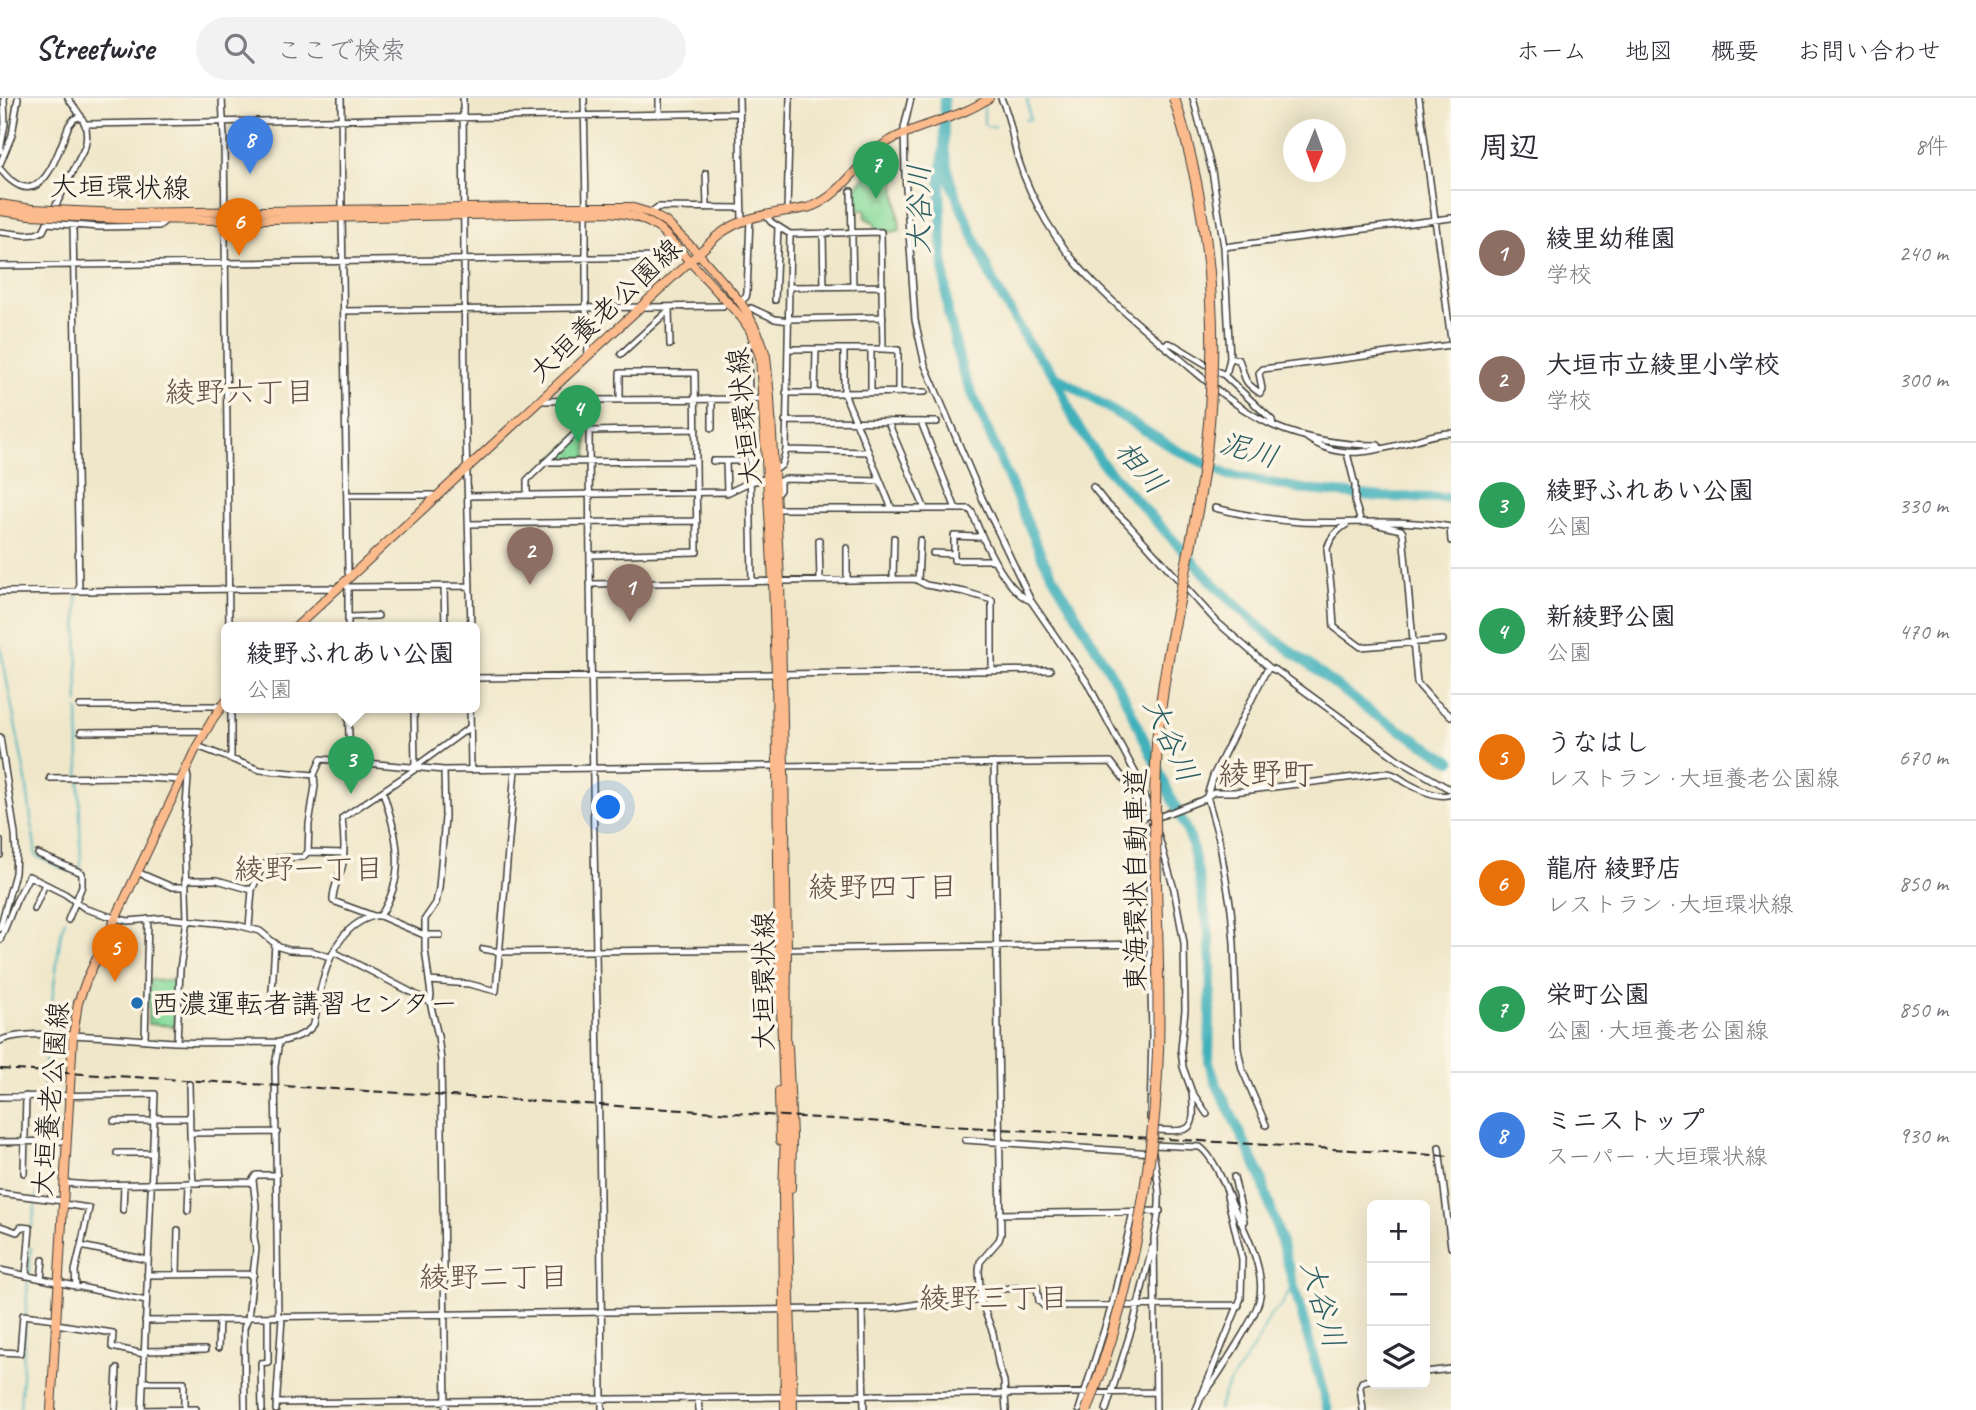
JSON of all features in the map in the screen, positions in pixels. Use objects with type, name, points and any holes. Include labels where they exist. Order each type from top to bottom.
[{"type":"highway","name":"東海環状自動車道","points":[[1087,1410],[1127,1278],[1149,1156],[1158,1052],[1155,837],[1157,742],[1167,661],[1200,491],[1209,415],[1212,331],[1207,258],[1196,184],[1174,98]]},
{"type":"main road","name":"大垣養老公園線","points":[[302,622],[690,260],[730,226],[765,214],[811,207],[823,201],[886,143],[965,111],[989,98]]},
{"type":"main road","name":"大垣環状線","points":[[0,204],[31,212]]},
{"type":"main road","name":"大垣環状線","points":[[119,216],[586,210],[630,207],[650,213],[666,222],[740,302],[755,326],[766,356],[776,581],[787,1310],[789,1397],[793,1410]]},
{"type":"main road","name":"大垣環状線","points":[[586,210],[628,214],[647,220],[661,230],[732,304],[750,330],[760,357],[776,495],[776,581]]},
{"type":"main road","name":"大垣環状線","points":[[0,211],[166,220],[224,215]]},
{"type":"main road","name":"大垣養老公園線","points":[[51,1410],[73,1036],[78,1003],[115,918],[197,747],[221,712]]},
{"type":"main road","points":[[784,1041],[779,1110],[786,1196]]},
{"type":"main road","name":"大垣環状線","points":[[785,1410],[789,1397]]},
{"type":"street","points":[[0,151],[5,124],[4,98]]},
{"type":"street","points":[[18,98],[12,135],[0,167],[12,182],[21,187],[40,183],[48,176],[69,125],[80,117]]},
{"type":"street","points":[[0,232],[36,234],[43,230],[47,223],[88,137],[86,124],[68,98]]},
{"type":"street","points":[[222,98],[229,622]]},
{"type":"street","points":[[341,98],[348,572],[345,584],[348,622]]},
{"type":"street","points":[[463,98],[464,309],[471,622]]},
{"type":"street","points":[[584,98],[589,356]]},
{"type":"street","points":[[659,98],[659,115]]},
{"type":"street","points":[[739,98],[741,208],[746,219],[747,293],[746,298],[740,302]]},
{"type":"street","points":[[787,211],[790,98]]},
{"type":"street","points":[[911,98],[904,128],[905,174],[915,320],[925,365],[982,498],[1031,601],[1087,682],[1137,776],[1154,818],[1180,917],[1184,943],[1185,1010],[1181,1049],[1183,1067],[1192,1092],[1207,1114]]},
{"type":"street","points":[[1001,98],[1008,113],[1019,161],[1039,209],[1059,242],[1087,277],[1235,405],[1273,425],[1304,436],[1356,445],[1378,445],[1380,449]]},
{"type":"street","points":[[1193,98],[1212,171],[1224,247],[1230,358],[1224,375]]},
{"type":"street","points":[[1230,358],[1239,360],[1247,384],[1260,393],[1262,388],[1259,373],[1263,369],[1451,343],[1419,98]]},
{"type":"street","points":[[86,124],[740,113]]},
{"type":"street","points":[[706,173],[707,208]]},
{"type":"street","points":[[851,191],[853,287]]},
{"type":"street","points":[[650,213],[657,208],[741,208]]},
{"type":"street","points":[[765,214],[771,222],[790,234],[881,232],[883,349]]},
{"type":"street","points":[[1224,247],[1451,218]]},
{"type":"street","points":[[47,223],[99,227],[159,226],[166,220]]},
{"type":"street","points":[[73,225],[79,591]]},
{"type":"street","points":[[775,300],[778,227]]},
{"type":"street","points":[[823,233],[824,287]]},
{"type":"street","points":[[468,496],[727,492],[772,476],[782,465],[786,450],[790,234]]},
{"type":"street","points":[[0,266],[668,257]]},
{"type":"street","points":[[790,287],[883,286]]},
{"type":"street","points":[[344,311],[723,306]]},
{"type":"street","points":[[669,308],[670,345]]},
{"type":"street","points":[[621,354],[669,308]]},
{"type":"street","points":[[751,308],[775,319],[789,320],[883,317]]},
{"type":"street","points":[[752,582],[748,346],[754,340]]},
{"type":"street","points":[[1163,345],[1174,345],[1224,375],[1272,420],[1273,425]]},
{"type":"street","points":[[788,349],[898,350],[898,393]]},
{"type":"street","points":[[815,393],[816,349]]},
{"type":"street","points":[[844,349],[844,393],[892,509]]},
{"type":"street","points":[[871,349],[871,393]]},
{"type":"street","points":[[591,555],[697,552],[695,373],[620,373],[620,400]]},
{"type":"street","points":[[786,393],[925,392]]},
{"type":"street","points":[[740,398],[741,443]]},
{"type":"street","points":[[712,399],[712,428]]},
{"type":"street","points":[[541,401],[763,399]]},
{"type":"street","points":[[589,400],[602,1410]]},
{"type":"street","points":[[527,495],[527,480],[589,420]]},
{"type":"street","points":[[785,421],[937,422]]},
{"type":"street","points":[[888,422],[925,509]]},
{"type":"street","points":[[921,422],[956,509]]},
{"type":"street","points":[[589,431],[696,429]]},
{"type":"street","points":[[1304,436],[1315,444],[1347,453],[1380,449],[1451,433]]},
{"type":"street","points":[[786,450],[868,452]]},
{"type":"street","points":[[1347,453],[1355,485],[1354,503],[1361,522]]},
{"type":"street","points":[[545,463],[696,461]]},
{"type":"street","points":[[713,461],[740,461]]},
{"type":"street","points":[[726,461],[727,492]]},
{"type":"street","points":[[776,495],[780,490],[780,481],[784,479],[880,481]]},
{"type":"street","points":[[454,481],[468,488]]},
{"type":"street","points":[[249,927],[252,890],[262,865],[277,858],[303,857],[308,852],[309,824],[316,786],[314,775],[321,759],[444,770],[1111,762],[1130,787],[1143,818],[1154,818],[1214,792],[1234,792],[1387,773],[1439,795],[1446,796],[1451,792],[1399,760],[1270,668],[1217,622],[1093,487]]},
{"type":"street","points":[[347,495],[438,497]]},
{"type":"street","points":[[1215,508],[1266,519],[1300,522],[1413,521],[1451,527],[1451,541]]},
{"type":"street","points":[[776,509],[969,509],[993,560],[1023,598],[1031,601]]},
{"type":"street","points":[[469,524],[697,521]]},
{"type":"street","points":[[1350,523],[1338,529],[1327,549],[1334,627],[1362,647],[1443,640]]},
{"type":"street","points":[[1372,523],[1401,530],[1403,533],[1417,683],[1451,716]]},
{"type":"street","points":[[981,535],[954,536],[954,560],[993,560]]},
{"type":"street","points":[[893,579],[894,538]]},
{"type":"street","points":[[820,540],[820,580]]},
{"type":"street","points":[[918,580],[919,540]]},
{"type":"street","points":[[847,548],[847,580]]},
{"type":"street","points":[[933,553],[954,554]]},
{"type":"street","points":[[590,584],[918,580],[992,600],[992,670]]},
{"type":"street","points":[[0,592],[330,587],[345,584],[470,586]]},
{"type":"street","points":[[444,586],[445,622]]},
{"type":"street","points":[[348,617],[378,616]]},
{"type":"street","points":[[1266,1125],[1242,1069],[1238,1049],[1231,909],[1219,839],[1204,798],[1266,671],[1270,668]]},
{"type":"street","points":[[480,678],[1050,670]]},
{"type":"street","points":[[80,706],[221,704]]},
{"type":"street","points":[[228,713],[231,758]]},
{"type":"street","points":[[348,713],[350,762]]},
{"type":"street","points":[[414,713],[415,768]]},
{"type":"street","points":[[470,713],[471,770]]},
{"type":"street","points":[[440,935],[424,935],[333,901],[332,895],[343,865],[345,850],[342,818],[414,770],[470,727]]},
{"type":"street","points":[[81,732],[205,732]]},
{"type":"street","points":[[0,737],[16,852],[15,873],[0,928]]},
{"type":"street","points":[[197,747],[260,770],[314,775]]},
{"type":"street","points":[[994,763],[1000,1214],[999,1240],[980,1262],[979,1271],[981,1301],[993,1333],[1006,1393],[1006,1410]]},
{"type":"street","points":[[429,981],[469,984],[496,991],[515,769]]},
{"type":"street","points":[[177,1042],[180,969],[187,919],[184,833],[188,778],[186,770]]},
{"type":"street","points":[[444,770],[445,817],[439,888],[436,903],[425,919],[424,935],[430,1002],[441,1060],[446,1410]]},
{"type":"street","points":[[50,778],[127,777],[181,780]]},
{"type":"street","points":[[0,1041],[14,1036],[53,1035],[177,1042],[279,1042],[312,1028],[332,954],[341,938],[360,921],[377,916],[390,898],[398,869],[398,856],[383,792]]},
{"type":"street","points":[[1106,1410],[1138,1305],[1160,1211],[1160,1188],[1149,1116],[1152,1035],[1150,828],[1154,818]]},
{"type":"street","points":[[0,841],[0,855]]},
{"type":"street","points":[[308,852],[344,853]]},
{"type":"street","points":[[38,854],[82,873],[82,886],[68,920]]},
{"type":"street","points":[[137,872],[172,887],[217,880],[252,890]]},
{"type":"street","points":[[0,940],[29,876],[86,909],[115,918],[128,921],[187,919],[249,927],[260,931],[279,947],[332,954],[430,1002]]},
{"type":"street","points":[[34,909],[45,884]]},
{"type":"street","points":[[145,1040],[148,919]]},
{"type":"street","points":[[272,992],[275,943]]},
{"type":"street","points":[[484,949],[500,952],[597,952],[1161,944]]},
{"type":"street","points":[[97,957],[122,961]]},
{"type":"street","points":[[279,1042],[275,1066],[280,1317],[276,1407],[602,1398],[1156,1392]]},
{"type":"street","points":[[188,1210],[191,1183],[189,1084]]},
{"type":"street","points":[[1152,1129],[1188,1129],[1194,1116],[1192,1092]]},
{"type":"street","points":[[0,1097],[155,1094],[142,1410],[196,1409]]},
{"type":"street","points":[[24,1173],[26,1096]]},
{"type":"street","points":[[114,1122],[190,1118]]},
{"type":"street","points":[[190,1133],[277,1132]]},
{"type":"street","points":[[965,1140],[1153,1153]]},
{"type":"street","points":[[0,1142],[67,1141]]},
{"type":"street","points":[[1153,1145],[1200,1147],[1206,1151],[1245,1231],[1261,1281],[1260,1299],[1254,1315],[1215,1380],[1200,1398]]},
{"type":"street","points":[[1439,1147],[1451,1247]]},
{"type":"street","points":[[117,1153],[153,1153]]},
{"type":"street","points":[[64,1182],[124,1185],[251,1182],[256,1175],[277,1175]]},
{"type":"street","points":[[1234,1177],[1245,1231]]},
{"type":"street","points":[[245,1410],[244,1328],[256,1249],[253,1180]]},
{"type":"street","points":[[123,1210],[124,1185]]},
{"type":"street","points":[[1196,1410],[1239,1305],[1241,1259],[1225,1186]]},
{"type":"street","points":[[0,1193],[89,1208],[75,1271],[76,1287]]},
{"type":"street","points":[[1000,1214],[1160,1211]]},
{"type":"street","points":[[1079,1410],[1112,1305],[1133,1212]]},
{"type":"street","points":[[0,1226],[17,1232],[21,1227],[30,1228],[26,1276]]},
{"type":"street","points":[[177,1274],[178,1230]]},
{"type":"street","points":[[1154,1238],[1156,1410]]},
{"type":"street","points":[[81,1246],[148,1260]]},
{"type":"street","points":[[41,1279],[43,1260]]},
{"type":"street","points":[[0,1270],[146,1301]]},
{"type":"street","points":[[147,1275],[254,1274]]},
{"type":"street","points":[[982,1290],[1037,1287],[1039,1301],[1044,1306],[1239,1305]]},
{"type":"street","points":[[145,1321],[905,1308],[937,1301],[981,1301]]},
{"type":"street","points":[[862,1309],[864,1410]]},
{"type":"street","points":[[0,1352],[20,1353],[23,1315],[113,1333],[112,1347],[144,1353],[205,1350]]},
{"type":"street","points":[[262,1410],[261,1363],[268,1362],[268,1317]]},
{"type":"street","points":[[218,1348],[219,1320]]},
{"type":"street","points":[[115,1410],[117,1369]]},
{"type":"street","points":[[1430,1371],[1451,1369]]},
{"type":"street","points":[[1363,1410],[1360,1387],[1367,1381]]},
{"type":"street","points":[[143,1382],[184,1382],[184,1409]]},
{"type":"street","points":[[698,1397],[698,1410]]},
{"type":"green space","points":[[892,155],[900,230],[891,232],[876,228],[874,222],[865,218],[866,210],[855,210],[855,188],[882,157]]},
{"type":"green space","points":[[586,428],[587,459],[552,460]]},
{"type":"green space","points":[[149,980],[176,981],[175,1026],[148,1024]]},
{"type":"waterway","name":"相川","points":[[944,98],[944,148],[950,181],[993,282],[1027,341],[1055,376],[1075,422],[1103,464],[1215,585],[1263,630],[1374,714],[1451,761]]},
{"type":"waterway","points":[[1025,120],[1030,119],[1027,98]]},
{"type":"waterway","points":[[984,106],[984,124],[995,126]]},
{"type":"waterway","name":"大谷川","points":[[944,148],[940,183],[942,246],[948,313],[962,370],[1043,559],[1122,692],[1191,840],[1209,935],[1209,1062],[1215,1081],[1260,1174],[1328,1410]]},
{"type":"waterway","name":"泥川","points":[[1056,376],[1175,449],[1228,475],[1308,490],[1382,497],[1451,498]]},
{"type":"waterway","points":[[77,594],[78,703]]},
{"type":"waterway","points":[[0,645],[26,780],[36,856],[80,876]]},
{"type":"waterway","points":[[78,709],[81,871]]},
{"type":"waterway","points":[[48,1032],[61,932],[65,920]]},
{"type":"waterway","points":[[32,1227],[37,1195],[47,1038]]},
{"type":"waterway","points":[[29,1273],[31,1247]]},
{"type":"waterway","points":[[20,1410],[28,1278]]},
{"type":"waterway","points":[[1218,1410],[1225,1390],[1257,1342],[1271,1314],[1281,1307],[1292,1285]]},
{"type":"railway","points":[[0,1069],[1451,1156]]},
{"type":"place","name":"ミニストップ","points":[[250,174]]},
{"type":"place","name":"栄町公園","points":[[876,199]]},
{"type":"place","name":"龍府 綾野店","points":[[239,256]]},
{"type":"place","name":"新綾野公園","points":[[578,443]]},
{"type":"place","name":"大垣市立綾里小学校","points":[[530,585]]},
{"type":"place","name":"綾里幼稚園","points":[[630,622]]},
{"type":"place","name":"綾野ふれあい公園","points":[[351,794]]},
{"type":"place","name":"うなはし","points":[[115,982]]},
{"type":"place","name":"西濃運転者講習センター","points":[[137,1003]]},
{"type":"district","name":"綾野六丁目","points":[[240,392]]},
{"type":"district","name":"綾野町","points":[[1266,773]]},
{"type":"district","name":"綾野一丁目","points":[[309,869]]},
{"type":"district","name":"綾野四丁目","points":[[883,887]]},
{"type":"district","name":"綾野二丁目","points":[[494,1277]]},
{"type":"district","name":"綾野三丁目","points":[[994,1298]]}]
